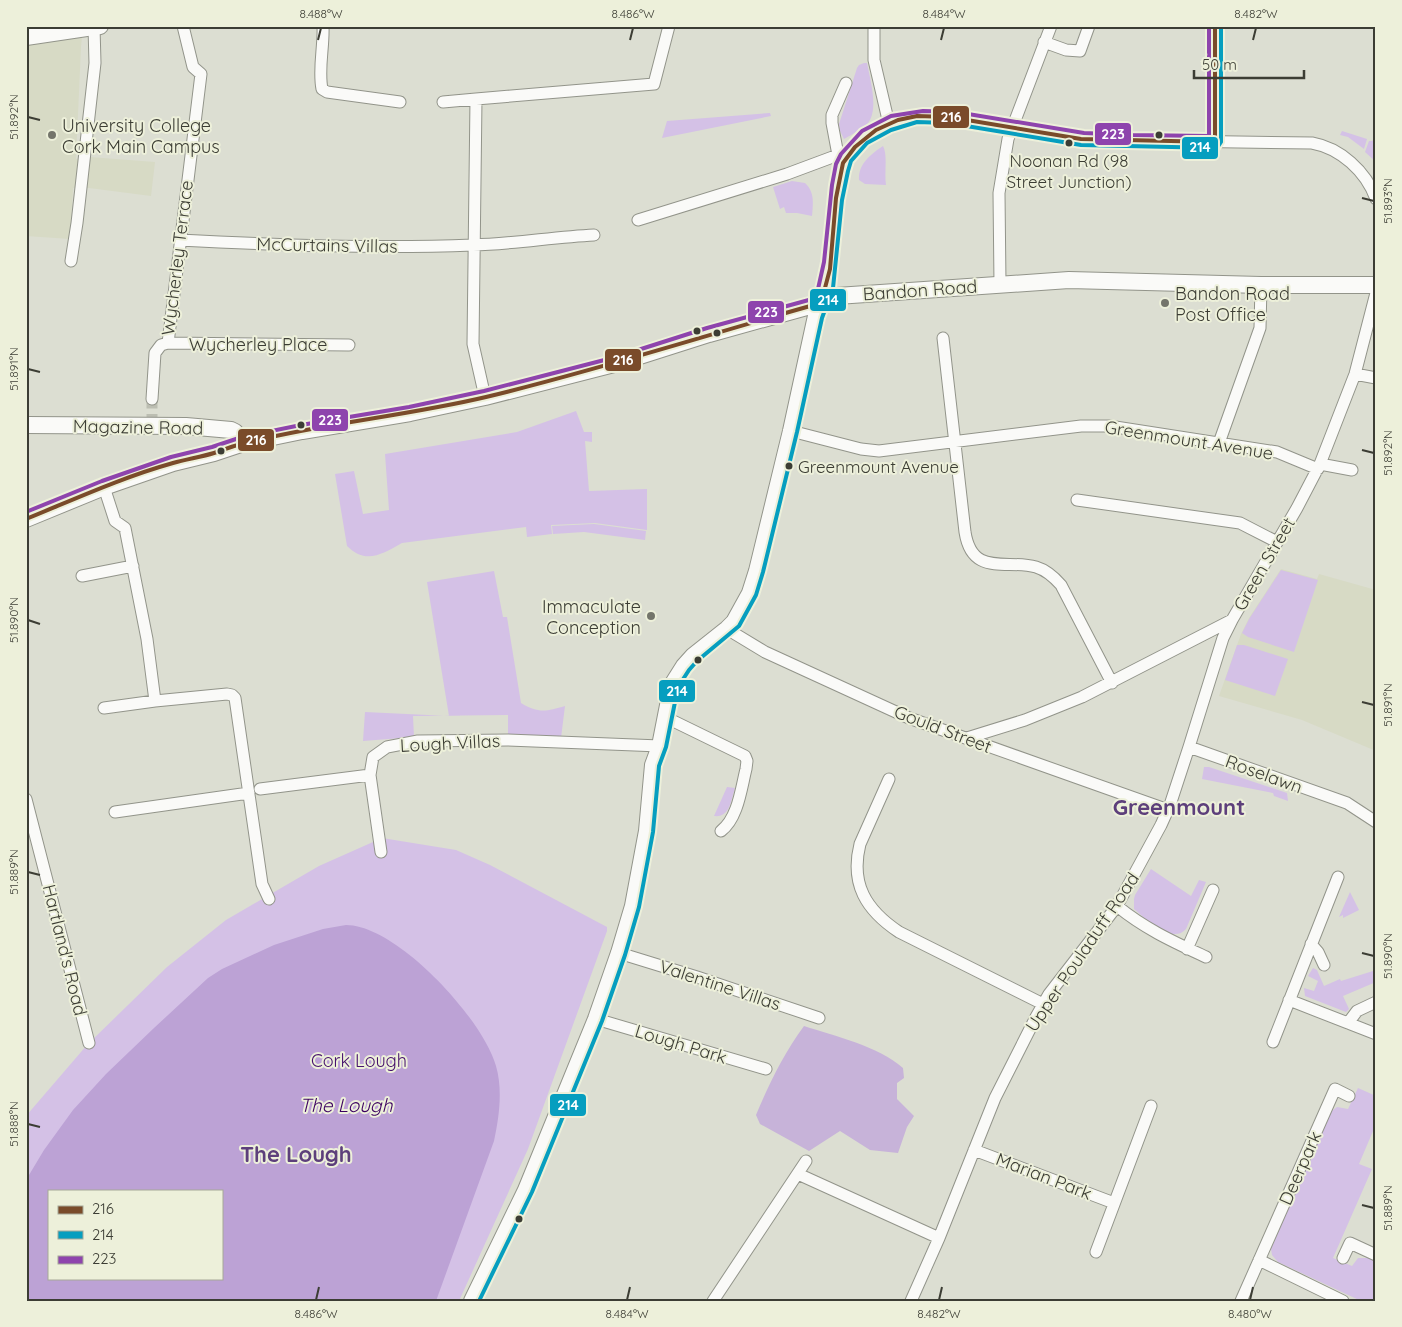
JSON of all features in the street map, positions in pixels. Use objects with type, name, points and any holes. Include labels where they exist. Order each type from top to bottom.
[{"type":"main road","points":[[26,37],[97,27]]},
{"type":"main road","name":"Bandon Road","points":[[26,519],[104,487],[173,463],[244,443],[410,413],[485,397],[618,363],[709,334],[821,303],[837,296],[1069,280],[1261,285],[1376,285]]},
{"type":"main road","points":[[472,1301],[526,1190],[596,1019],[619,953],[633,906],[646,831],[653,765],[660,746],[672,685],[684,666],[727,629],[745,604],[758,571],[792,431],[816,316],[821,303]]},
{"type":"main road","name":"Magazine Road","points":[[26,425],[202,427],[231,430],[239,434],[244,443]]},
{"type":"street","name":"Wycherley Terrace","points":[[152,399],[155,353],[161,345],[168,343],[179,240],[201,74],[193,67],[183,26]]},
{"type":"street","points":[[322,26],[324,44],[320,82],[322,89],[327,92],[400,102]]},
{"type":"street","points":[[443,102],[654,84],[670,26]]},
{"type":"street","points":[[874,26],[875,65],[889,124]]},
{"type":"street","points":[[1000,284],[999,193],[1008,139],[1051,26]]},
{"type":"street","points":[[1044,42],[1066,50],[1080,51],[1089,26]]},
{"type":"street","points":[[1215,26],[1215,142]]},
{"type":"street","points":[[71,261],[95,63],[97,27]]},
{"type":"street","points":[[821,303],[828,287],[842,157],[832,123],[832,115],[846,83]]},
{"type":"street","points":[[476,99],[473,344],[485,397]]},
{"type":"street","points":[[638,220],[842,157],[863,138],[889,124],[906,118],[933,116],[1081,139],[1322,145],[1341,154],[1373,183],[1376,199]]},
{"type":"street","name":"McCurtains Villas","points":[[179,240],[328,246],[475,245],[594,235]]},
{"type":"street","points":[[1219,443],[1260,328],[1261,285]]},
{"type":"street","name":"Green Street","points":[[967,738],[997,730],[1052,710],[1112,683],[1232,620],[1319,466],[1355,374],[1376,293]]},
{"type":"street","points":[[943,338],[954,443],[966,536],[970,550],[983,562],[1035,566],[1055,578],[1060,584],[1112,683]]},
{"type":"street","name":"Wycherley Place","points":[[168,343],[349,344]]},
{"type":"street","points":[[1355,374],[1376,378]]},
{"type":"street","name":"Greenmount Avenue","points":[[792,431],[879,452],[1090,426],[1109,426],[1277,452],[1319,466],[1352,470]]},
{"type":"street","points":[[104,487],[114,521],[125,528],[147,639],[155,701]]},
{"type":"street","points":[[1078,500],[1240,523],[1277,542]]},
{"type":"street","points":[[82,576],[133,566]]},
{"type":"street","name":"Upper Pouladuff Road","points":[[911,1301],[939,1238],[995,1098],[1043,1004],[1117,906],[1169,808],[1223,638],[1232,620]]},
{"type":"street","name":"Gould Street","points":[[727,629],[765,652],[910,718],[1169,808]]},
{"type":"street","points":[[104,708],[155,701],[232,695],[236,702],[262,884],[269,898]]},
{"type":"street","points":[[665,717],[745,756],[747,761],[746,769],[733,816],[729,825],[721,831]]},
{"type":"street","name":"Lough Villas","points":[[370,776],[373,756],[387,747],[415,742],[508,740],[660,746]]},
{"type":"street","name":"Roselawn","points":[[1189,747],[1339,800],[1376,822]]},
{"type":"street","points":[[260,789],[370,776],[381,852]]},
{"type":"street","points":[[889,779],[860,844],[858,854],[859,883],[866,900],[880,918],[899,932],[1043,1004]]},
{"type":"street","points":[[115,812],[249,794]]},
{"type":"street","name":"Hartland's Road","points":[[26,799],[89,1043]]},
{"type":"street","points":[[1273,1042],[1338,877]]},
{"type":"street","points":[[1187,949],[1213,890]]},
{"type":"street","points":[[1117,906],[1148,929],[1206,957]]},
{"type":"street","points":[[1310,944],[1318,952],[1324,965]]},
{"type":"street","name":"Valentine Villas","points":[[619,953],[690,974],[819,1018]]},
{"type":"street","points":[[1289,1000],[1376,1034]]},
{"type":"street","points":[[1348,1023],[1357,1011],[1376,1002]]},
{"type":"street","name":"Lough Park","points":[[596,1019],[766,1069]]},
{"type":"street","name":"Deerpark","points":[[1241,1301],[1335,1089],[1349,1096]]},
{"type":"street","name":"Marian Park","points":[[1096,1252],[1151,1106]]},
{"type":"street","name":"Marian Park","points":[[974,1150],[1114,1203]]},
{"type":"street","points":[[713,1301],[806,1161]]},
{"type":"street","points":[[798,1174],[939,1238]]},
{"type":"street","points":[[1343,1258],[1350,1243],[1376,1255]]},
{"type":"street","points":[[1259,1260],[1343,1301]]},
{"type":"shaded area","name":"University College Cork Main Campus","points":[[26,26],[83,26],[76,159],[90,157],[155,162],[151,196],[89,188],[73,188],[70,239],[26,236]]},
{"type":"shaded area","points":[[1281,569],[1317,579],[1319,574],[1376,590],[1376,751],[1302,720],[1219,696],[1241,634],[1249,618]]},
{"type":"shaded area","points":[[804,1026],[869,1048],[893,1060],[903,1068],[904,1078],[897,1083],[897,1099],[914,1116],[907,1127],[898,1153],[870,1150],[840,1131],[809,1151],[760,1124],[756,1115],[761,1103],[783,1058]]},
{"type":"green space","points":[[867,63],[873,94],[873,110],[868,123],[863,128],[844,139],[839,124],[857,68]]},
{"type":"green space","points":[[770,113],[771,116],[662,138],[667,121]]},
{"type":"green space","points":[[1342,131],[1367,139],[1364,149],[1348,137],[1340,135]]},
{"type":"green space","points":[[1376,137],[1376,162],[1365,152],[1369,141]]},
{"type":"green space","points":[[883,146],[886,185],[865,184],[859,180],[863,164]]},
{"type":"green space","points":[[792,181],[805,183],[810,190],[813,198],[812,216],[786,213],[784,207],[780,209],[773,187]]},
{"type":"green space","points":[[576,411],[584,432],[592,432],[592,442],[585,441],[589,491],[647,489],[647,530],[595,523],[551,525],[552,534],[527,537],[526,527],[402,543],[374,556],[361,555],[347,546],[335,474],[354,471],[363,514],[389,510],[385,454],[517,432]]},
{"type":"green space","points":[[594,524],[646,531],[645,540],[584,532],[553,534],[552,526]]},
{"type":"green space","points":[[1281,570],[1318,580],[1294,652],[1248,637],[1242,633]]},
{"type":"green space","points":[[494,571],[503,617],[507,617],[521,703],[538,710],[565,706],[561,738],[508,734],[508,715],[449,716],[427,582]]},
{"type":"green space","points":[[1237,645],[1244,645],[1288,659],[1275,696],[1225,680]]},
{"type":"green space","points":[[365,712],[442,716],[413,716],[414,737],[363,741]]},
{"type":"green space","points":[[1204,767],[1287,793],[1288,801],[1274,796],[1273,793],[1202,779]]},
{"type":"green space","points":[[727,787],[735,788],[729,807],[723,814],[714,816]]},
{"type":"green space","name":"The Lough","points":[[382,838],[456,850],[490,865],[607,927],[528,1149],[459,1301],[26,1301],[26,1116],[87,1045],[167,967],[226,920],[319,866]]},
{"type":"green space","points":[[1151,869],[1191,896],[1199,880],[1206,882],[1186,929],[1180,933],[1174,934],[1159,929],[1134,909],[1135,895]]},
{"type":"green space","points":[[1350,892],[1359,910],[1343,918],[1343,915],[1339,917]]},
{"type":"green space","points":[[1313,968],[1317,970],[1324,986],[1340,979],[1341,981],[1373,971],[1376,973],[1376,982],[1343,996],[1349,1009],[1346,1012],[1305,996],[1304,988],[1314,991],[1318,981],[1308,976]]},
{"type":"green space","points":[[1358,1088],[1376,1096],[1376,1124],[1359,1164],[1372,1169],[1333,1258],[1352,1266],[1358,1258],[1369,1258],[1376,1262],[1376,1301],[1361,1301],[1278,1262],[1272,1255],[1271,1249],[1329,1113],[1337,1107],[1348,1109]]},
{"type":"water","name":"The Lough","points":[[346,925],[367,929],[389,940],[412,957],[435,978],[474,1024],[488,1046],[496,1066],[500,1094],[494,1141],[436,1301],[26,1301],[26,1180],[44,1150],[73,1110],[106,1074],[208,978],[222,969],[274,945],[323,929]]},
{"type":"tunnel","points":[[152,399],[152,425]]},
{"type":"transit line","name":"223","points":[[26,512],[102,481],[171,457],[242,437],[409,407],[484,391],[616,357],[707,328],[816,298],[824,262],[836,164],[841,154],[862,131],[891,116],[923,111],[956,112],[1084,133],[1209,136],[1209,26]]},
{"type":"transit line","name":"216","points":[[1215,26],[1215,142]]},
{"type":"transit line","name":"214","points":[[479,1301],[532,1192],[602,1021],[625,955],[639,907],[653,832],[659,766],[666,747],[678,687],[697,661],[739,626],[756,595],[797,432],[822,318],[833,288],[842,200],[851,161],[867,143],[891,130],[917,122],[948,123],[1081,145],[1217,148],[1221,142],[1221,26]]},
{"type":"transit line","name":"216","points":[[821,303],[830,269],[836,198],[843,163],[855,147],[876,130],[898,120],[917,116],[949,117],[1081,139],[1215,142]]},
{"type":"transit line","name":"216","points":[[26,519],[136,475],[241,444],[305,430],[456,404],[486,397],[612,364],[821,303]]},
{"type":"place","name":"University College Cork Main Campus","points":[[52,135]]},
{"type":"place","name":"Noonan Rd (98 Street Junction)","points":[[1069,143]]},
{"type":"place","name":"Bandon Road Post Office","points":[[1165,303]]},
{"type":"place","name":"Greenmount Avenue","points":[[789,466]]},
{"type":"place","name":"Immaculate Conception","points":[[651,616]]},
{"type":"district","name":"Greenmount","points":[[1179,807]]},
{"type":"district","name":"The Lough","points":[[296,1154]]},
{"type":"park label","name":"Cork Lough","points":[[359,1060]]}]
